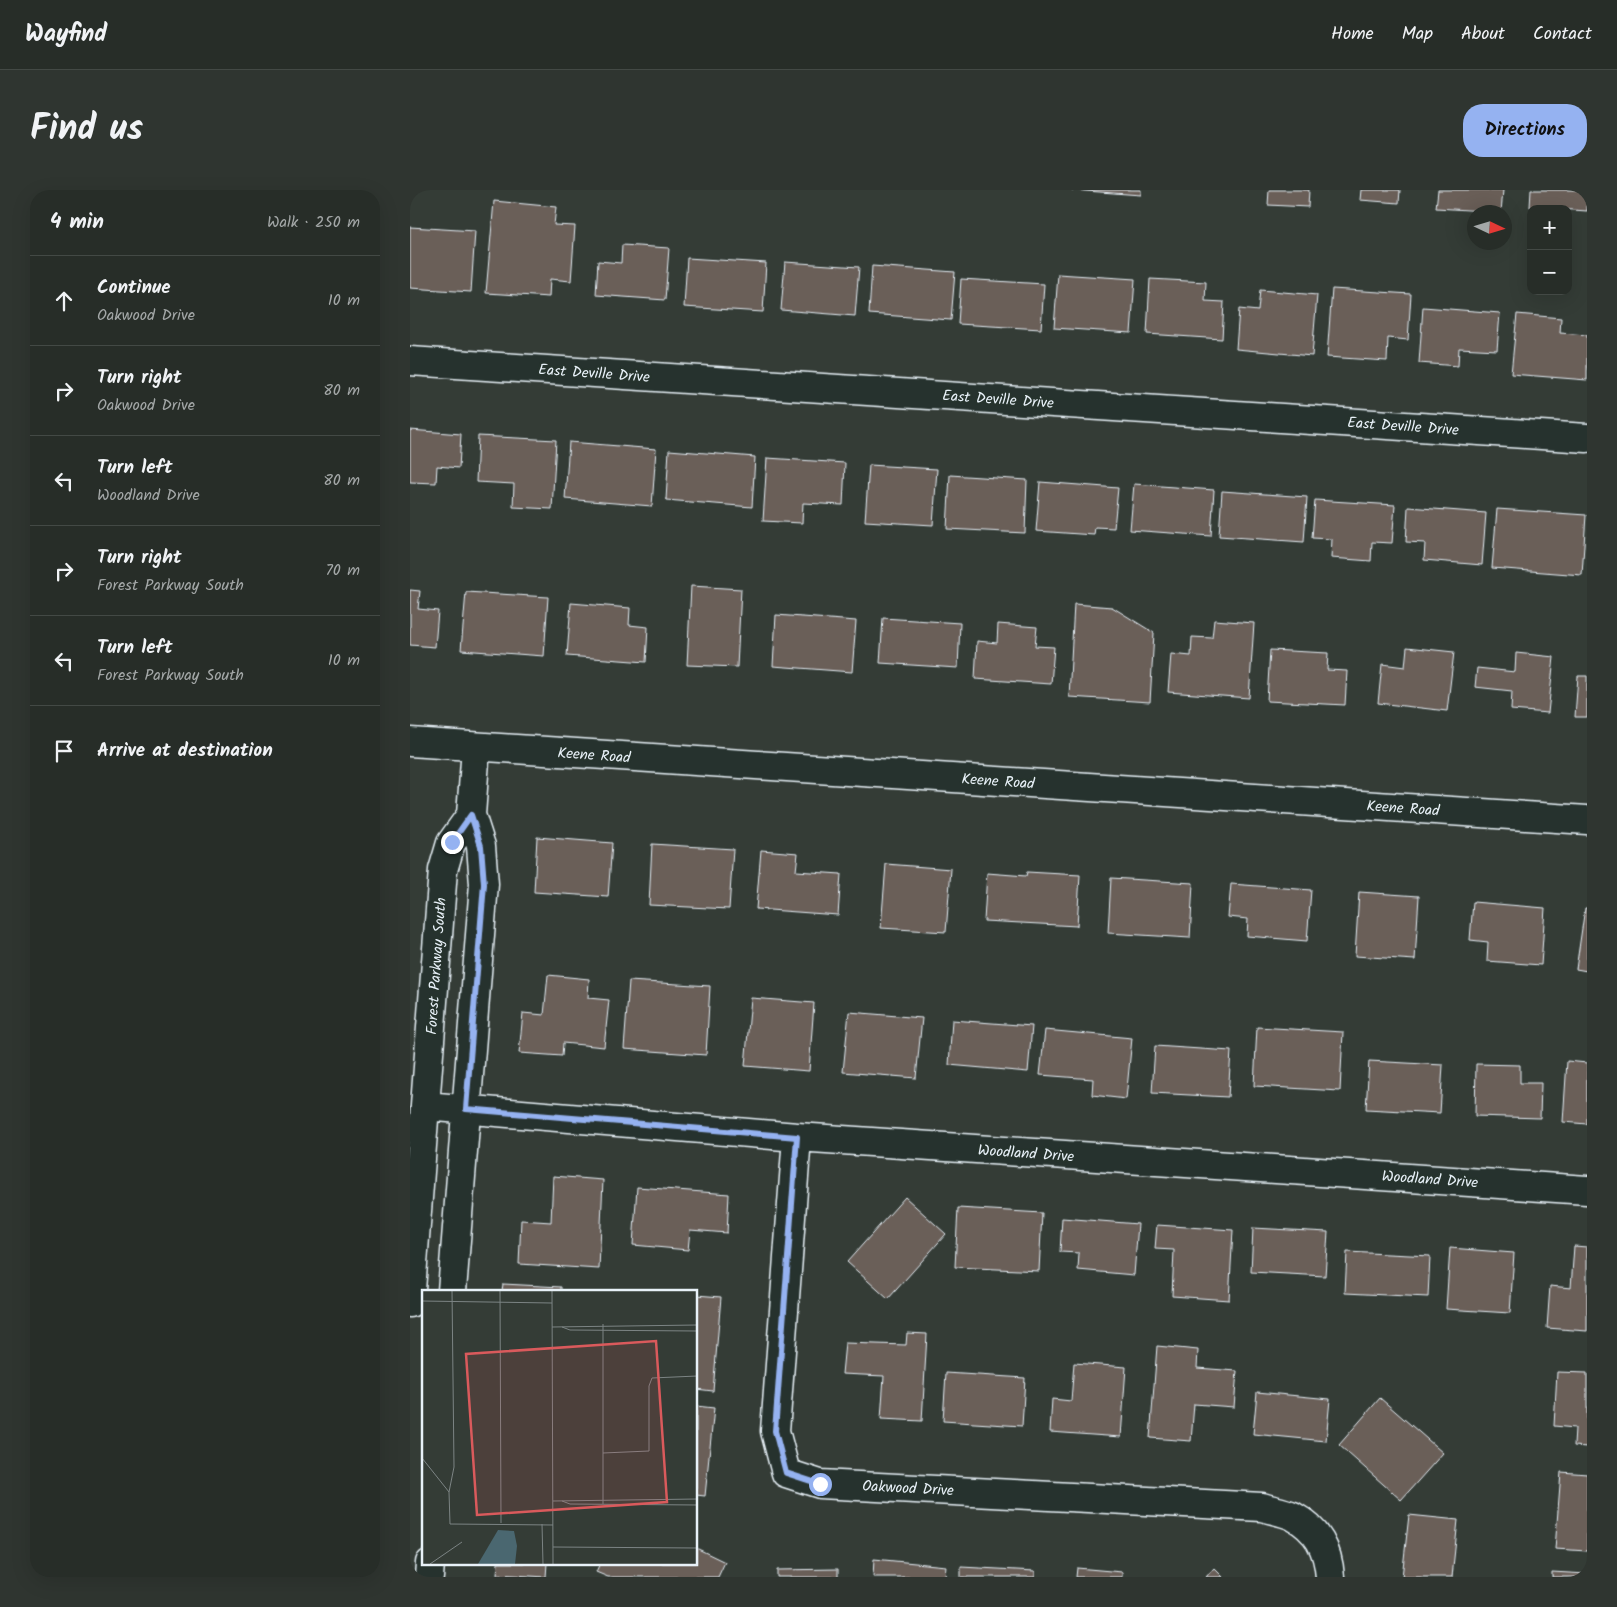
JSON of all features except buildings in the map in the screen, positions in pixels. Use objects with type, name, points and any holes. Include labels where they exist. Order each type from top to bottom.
[{"type":"street","name":"East Deville Drive","points":[[410,361],[1587,438]]},
{"type":"street","name":"Keene Road","points":[[410,742],[1587,820]]},
{"type":"street","points":[[452,1290],[484,884],[481,846],[471,815],[476,747]]},
{"type":"street","name":"Forest Parkway South","points":[[410,1303],[443,870],[452,842],[471,815]]},
{"type":"street","name":"Woodland Drive","points":[[425,1106],[797,1137],[1587,1190]]},
{"type":"street","name":"Oakwood Drive","points":[[797,1137],[775,1431],[786,1473],[820,1484],[1262,1507],[1292,1516],[1315,1532],[1329,1560],[1330,1577]]},
{"type":"street","points":[[429,1577],[430,1564]]},
{"type":"route","points":[[452,842],[471,815],[481,846],[484,884],[466,1109],[797,1137],[775,1431],[786,1473],[820,1484]]}]
